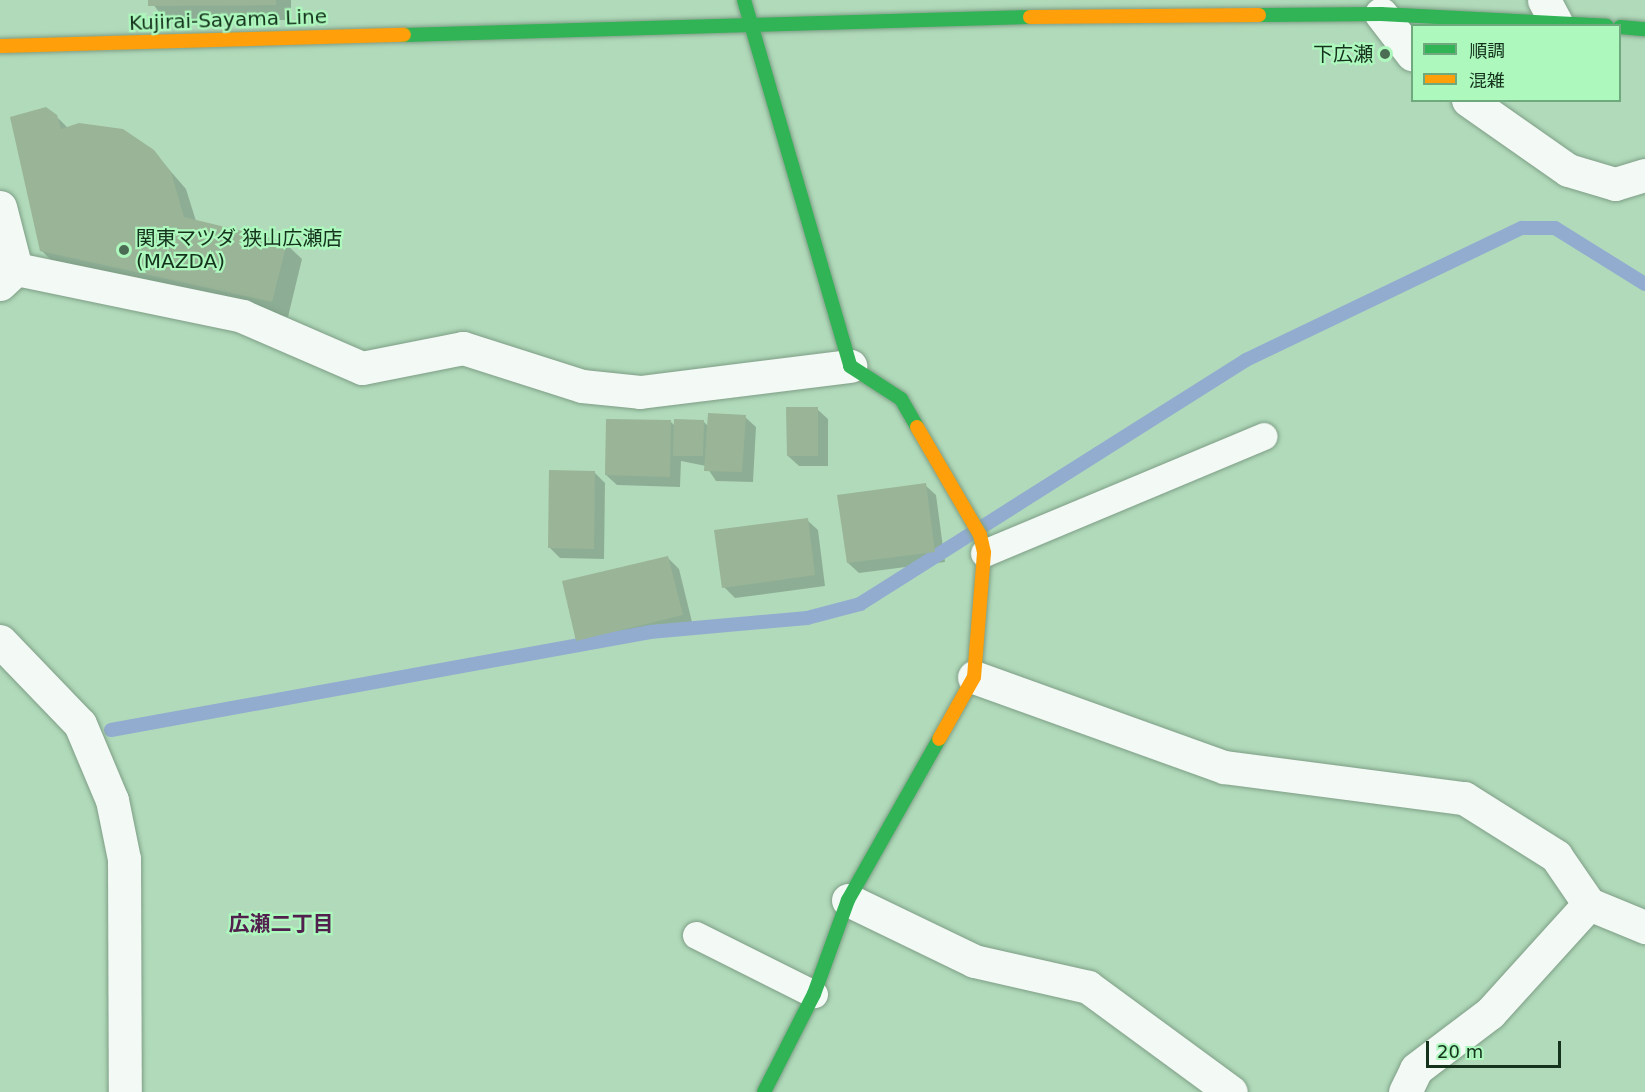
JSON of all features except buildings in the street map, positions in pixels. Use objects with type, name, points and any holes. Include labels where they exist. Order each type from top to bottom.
[{"type":"main road","points":[[744,0],[850,366],[901,399],[950,483],[982,544],[974,677],[848,900],[814,994],[764,1092]]},
{"type":"main road","name":"Kujirai-Sayama Line","points":[[0,46],[753,26],[1079,8],[1381,14],[1549,10],[1600,24]]},
{"type":"main road","points":[[1621,27],[1645,29]]},
{"type":"street","points":[[1381,14],[1411,52]]},
{"type":"street","points":[[1471,102],[1568,170],[1615,184],[1645,175]]},
{"type":"street","points":[[0,207],[8,276],[242,316],[362,368],[463,348],[582,386],[640,392],[850,366]]},
{"type":"street","points":[[0,641],[80,724],[112,800],[124,859],[125,1092]]},
{"type":"street","points":[[974,677],[1224,767],[1464,798],[1557,856],[1589,904],[1645,927]]},
{"type":"street","points":[[848,900],[974,961],[1088,987],[1231,1092]]},
{"type":"street","points":[[1405,1092],[1416,1069],[1490,1014],[1589,904]]},
{"type":"lane","points":[[982,544],[1264,436]]},
{"type":"lane","points":[[696,935],[814,994]]},
{"type":"waterway","points":[[111,730],[650,632],[807,618],[860,604],[1246,360],[1522,228],[1555,228],[1645,284]]},
{"type":"traffic: fast","points":[[744,0],[850,366],[901,399],[917,427]]},
{"type":"traffic: fast","points":[[1259,15],[1381,14],[1569,24]]},
{"type":"traffic: fast","points":[[404,35],[1030,17]]},
{"type":"traffic: fast","points":[[1621,27],[1645,29]]},
{"type":"traffic: fast","points":[[764,1092],[814,994],[848,900],[939,739]]},
{"type":"traffic: slow","points":[[1030,17],[1259,15]]},
{"type":"traffic: slow","points":[[0,46],[404,35]]},
{"type":"traffic: slow","points":[[917,427],[980,535],[984,553],[974,677],[939,739]]},
{"type":"place","name":"下広瀬","points":[[1385,54]]},
{"type":"place","name":"関東マツダ 狭山広瀬店 (MAZDA)","points":[[124,250]]},
{"type":"district","name":"広瀬二丁目","points":[[281,924]]}]
